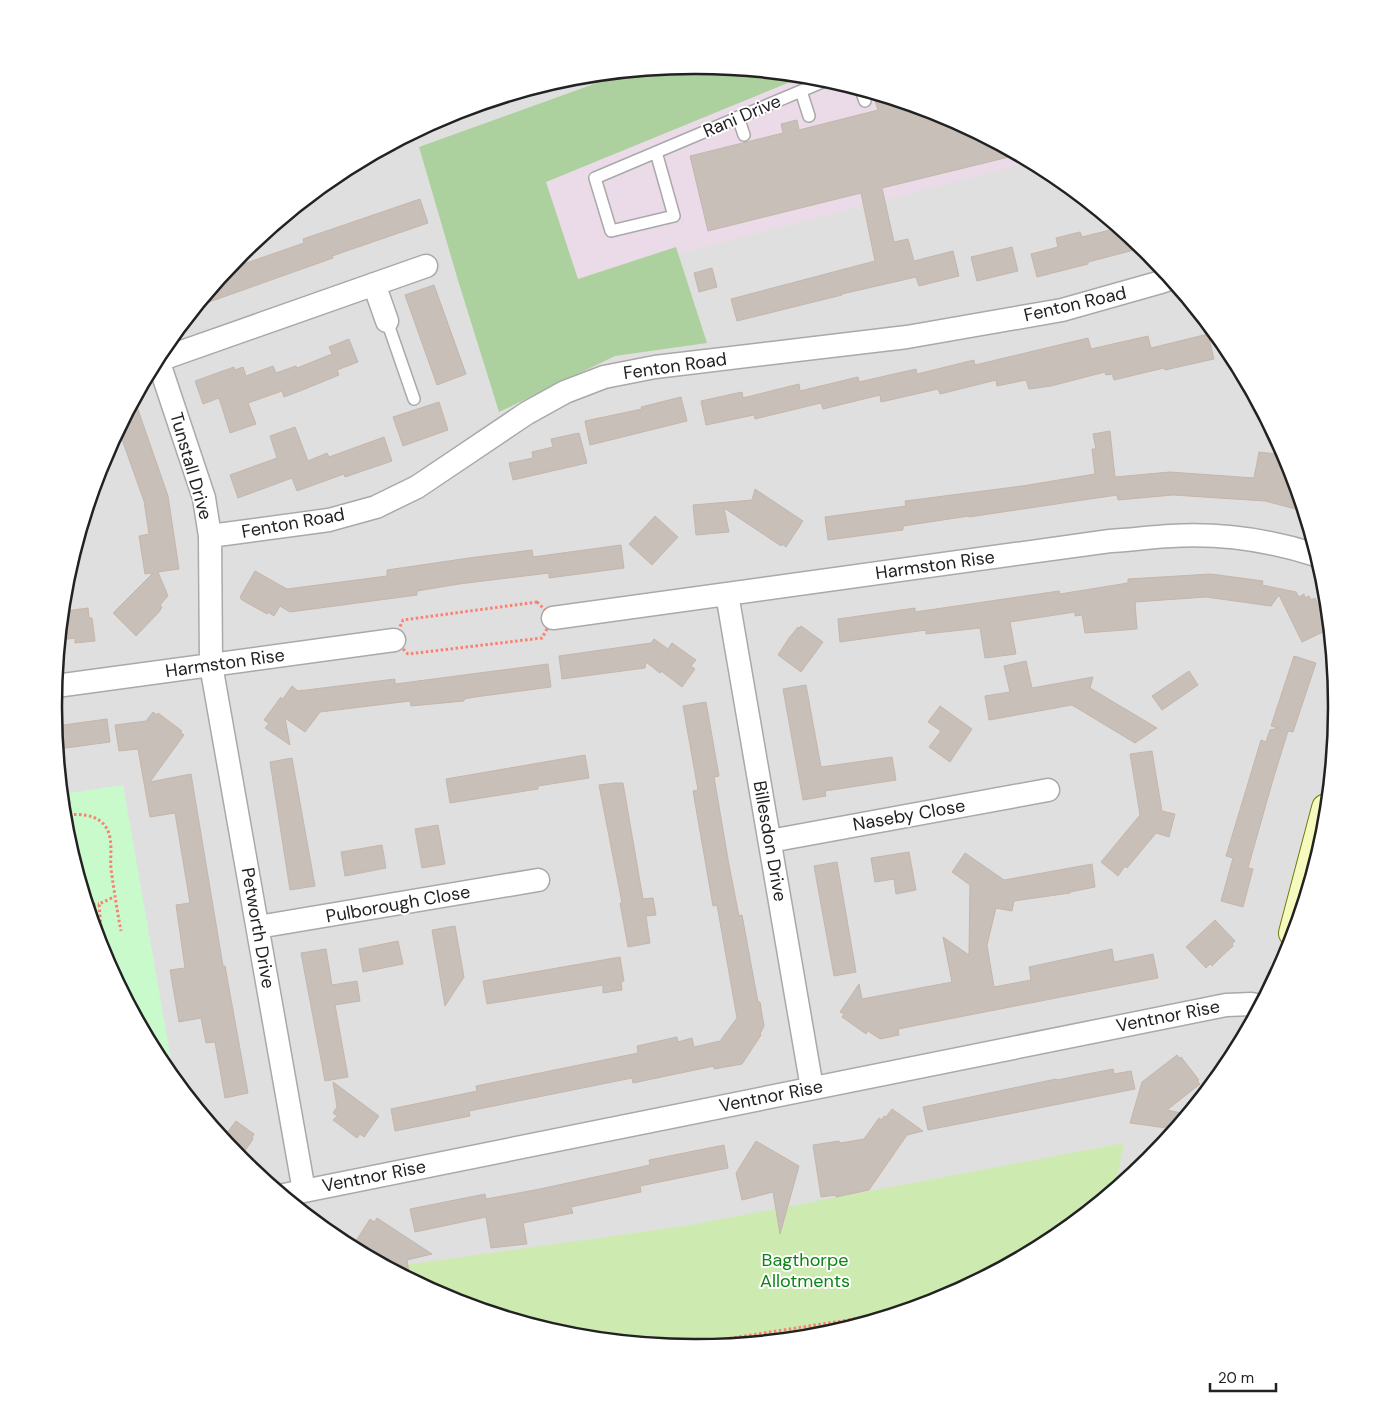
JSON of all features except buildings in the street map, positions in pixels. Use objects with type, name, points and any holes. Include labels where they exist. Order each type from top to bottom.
[{"type":"street","name":"Tunstall Drive","points":[[167,358],[292,323],[343,295],[426,266]]},
{"type":"street","name":"Fenton Road","points":[[210,536],[261,531],[329,520],[376,507],[417,487],[528,413],[565,392],[604,377],[655,367],[907,337],[1042,314],[1071,308],[1163,281]]},
{"type":"street","points":[[374,284],[387,321]]},
{"type":"street","name":"Tunstall Drive","points":[[160,369],[204,498],[210,536],[211,665]]},
{"type":"street","name":"Harmston Rise","points":[[553,618],[1100,543],[1172,536],[1215,536],[1261,541],[1308,553]]},
{"type":"street","name":"Billesdon Drive","points":[[727,594],[812,1088]]},
{"type":"street","name":"Harmston Rise","points":[[63,685],[394,640]]},
{"type":"street","name":"Petworth Drive","points":[[211,665],[258,927],[294,1193]]},
{"type":"street","name":"Naseby Close","points":[[770,841],[1048,790]]},
{"type":"street","name":"Pulborough Close","points":[[258,927],[538,880]]},
{"type":"street","name":"Ventnor Rise","points":[[294,1193],[1226,1005],[1253,1004]]},
{"type":"lane","name":"Rani Drive","points":[[656,152],[674,216],[611,231],[595,178],[656,152],[738,118],[814,85]]},
{"type":"lane","points":[[800,91],[809,116]]},
{"type":"lane","points":[[738,118],[744,135]]},
{"type":"lane","points":[[387,321],[414,399]]},
{"type":"path","points":[[537,602],[553,618],[542,638],[408,654],[394,640],[403,620],[537,602]]},
{"type":"path","points":[[72,815],[86,814],[101,821],[107,829],[110,837],[114,897],[121,931]]},
{"type":"path","points":[[94,905],[114,897]]},
{"type":"path","points":[[100,904],[101,924]]},
{"type":"path","points":[[731,1338],[845,1320]]},
{"type":"shaded area","points":[[654,75],[736,75],[778,79],[818,86],[898,108],[937,122],[975,139],[1011,159],[1080,205],[1112,231],[1171,289],[1197,321],[1243,390],[1262,427],[1294,503],[1306,543],[1322,624],[1328,706],[1322,789],[1306,870],[1294,910],[1279,949],[1243,1023],[1197,1092],[1171,1124],[1112,1182],[1080,1208],[1011,1254],[975,1274],[937,1291],[859,1317],[778,1334],[736,1338],[654,1338],[612,1334],[572,1327],[492,1305],[453,1291],[415,1274],[379,1254],[310,1208],[278,1182],[219,1124],[193,1092],[147,1023],[128,986],[96,910],[84,870],[68,789],[64,748],[62,706],[68,624],[84,543],[96,503],[111,464],[147,390],[193,321],[219,289],[278,231],[310,205],[379,159],[415,139],[453,122],[531,96],[612,79]]},
{"type":"shaded area","points":[[792,81],[859,96],[937,122],[975,139],[1020,165],[578,280],[546,182]]},
{"type":"green space","points":[[695,74],[736,75],[792,81],[546,182],[578,279],[676,247],[707,343],[615,356],[499,412],[419,147],[603,81],[654,75]]},
{"type":"green space","points":[[123,785],[171,1061],[147,1023],[128,986],[96,910],[84,870],[69,793]]},
{"type":"green space","name":"Bagthorpe Allotments","points":[[1124,1143],[1117,1177],[1112,1182],[1046,1232],[975,1274],[937,1291],[859,1317],[778,1334],[736,1338],[654,1338],[612,1334],[572,1327],[492,1305],[453,1291],[400,1266],[685,1226]]}]
